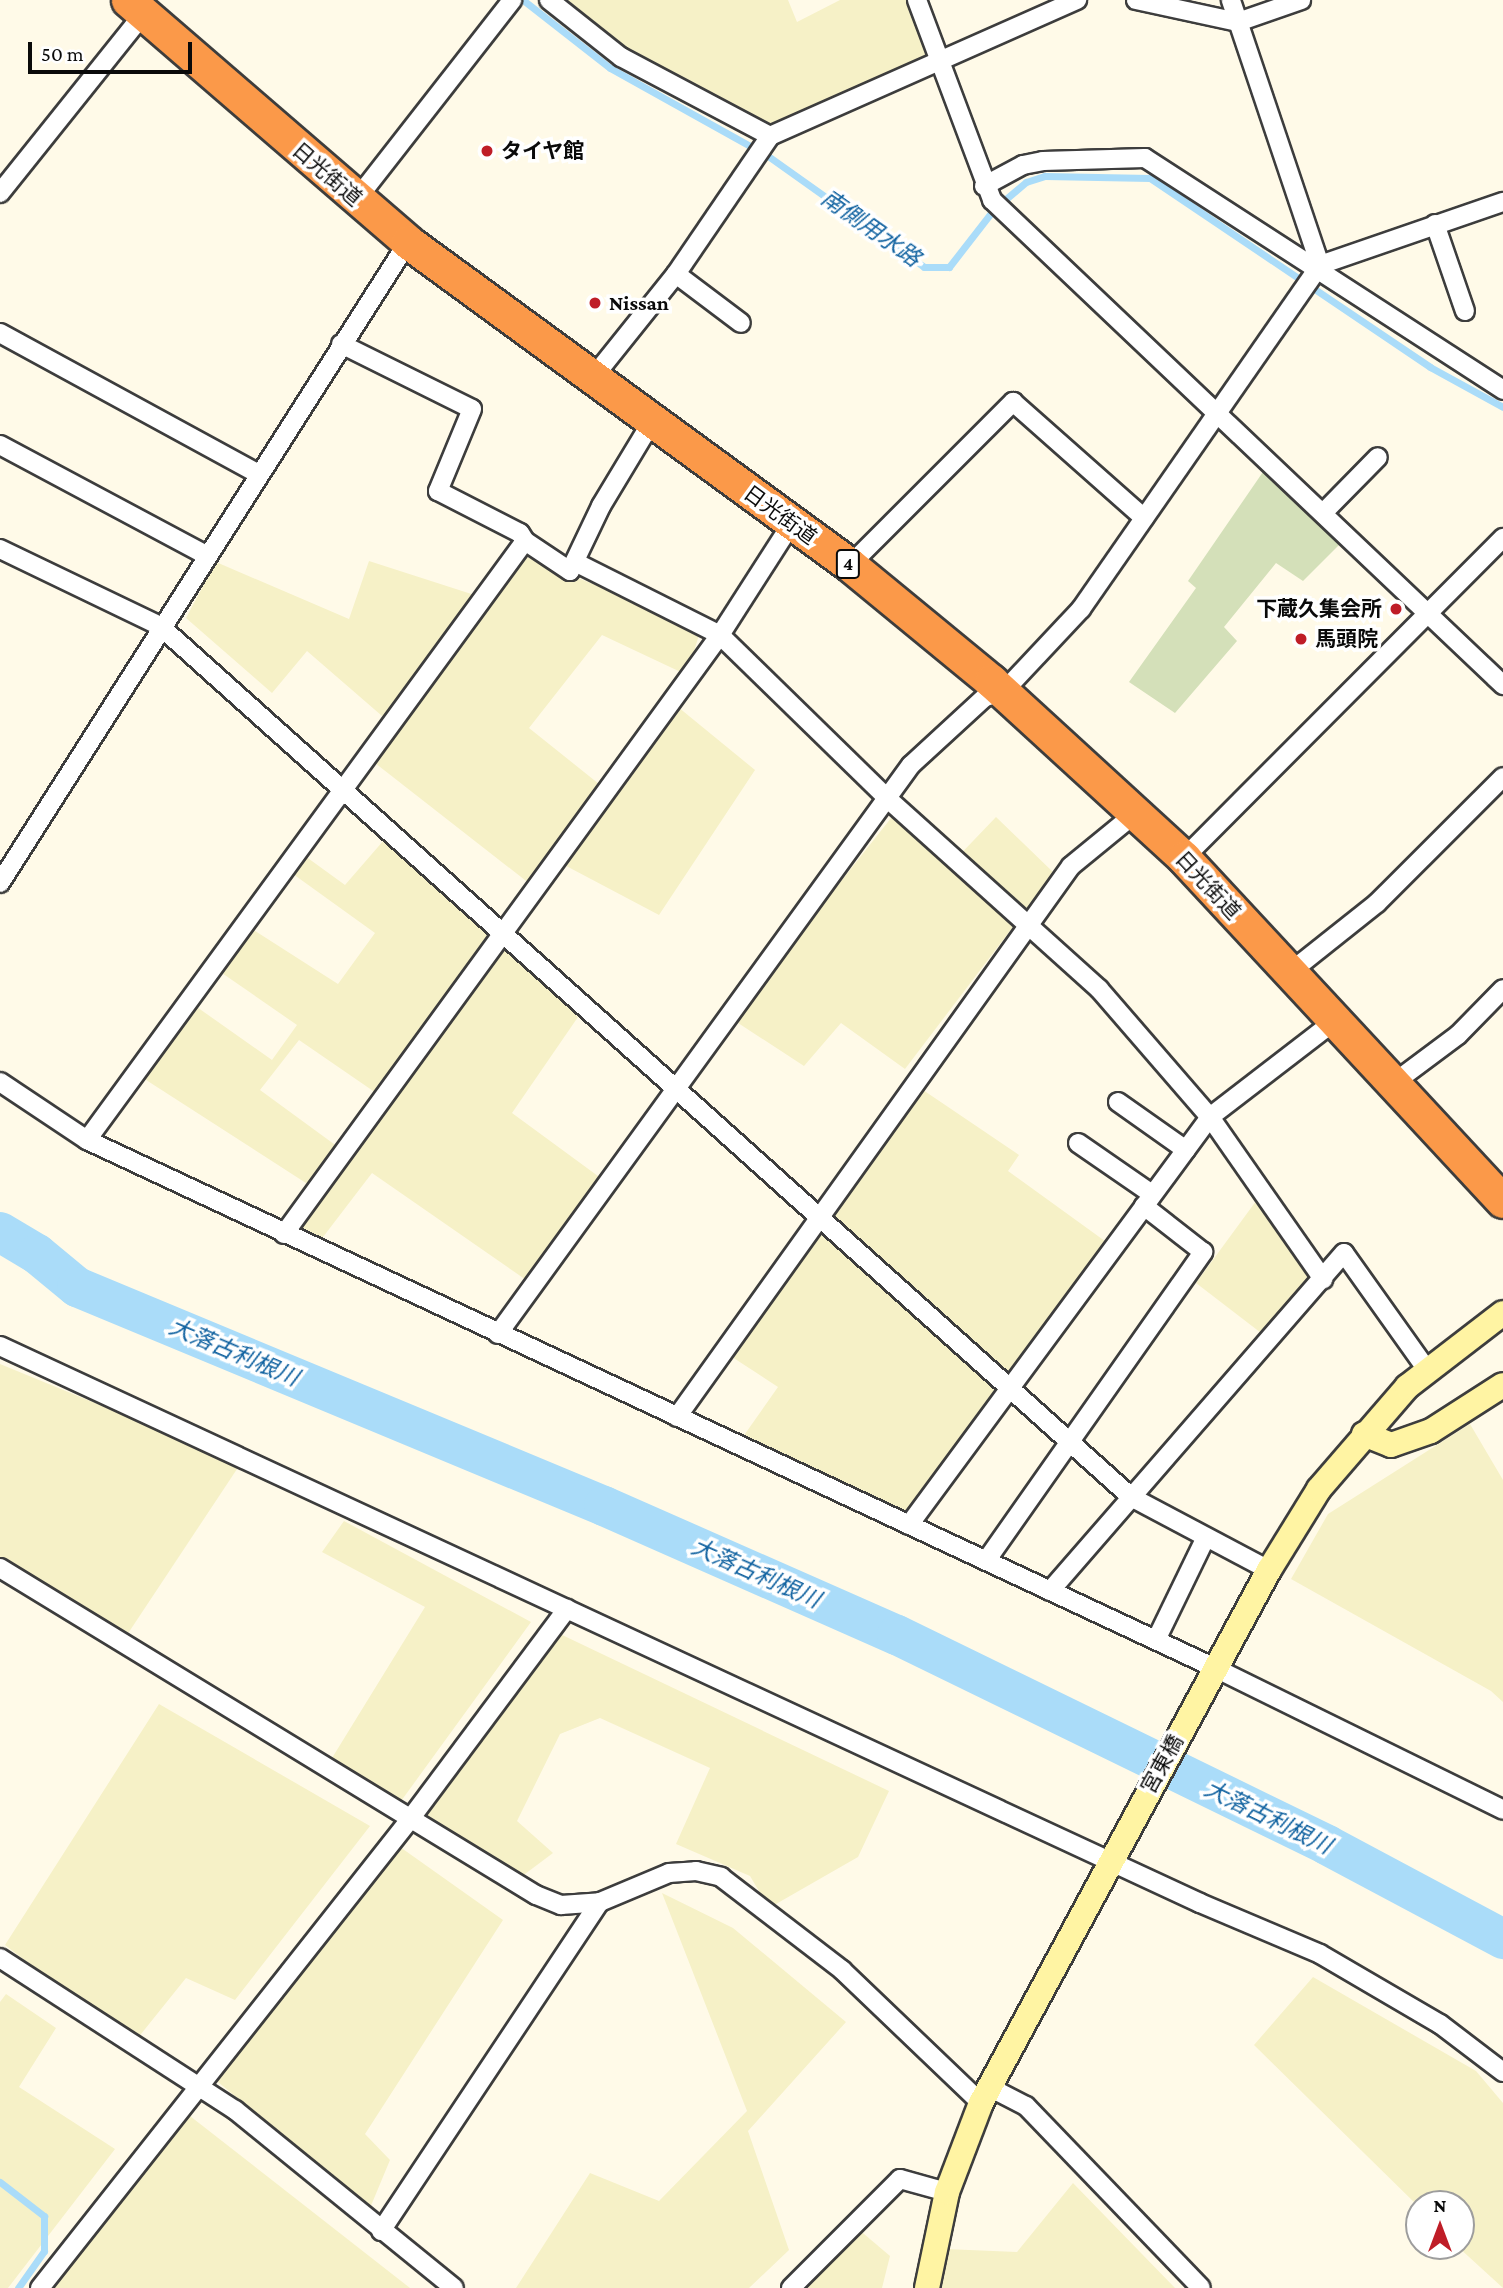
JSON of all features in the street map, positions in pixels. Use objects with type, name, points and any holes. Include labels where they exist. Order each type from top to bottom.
[{"type":"highway","name":"日光街道","points":[[136,7],[356,200],[408,242],[591,380],[850,565],[1003,692],[1137,811],[1184,858],[1503,1201]]},
{"type":"street","points":[[549,0],[621,57],[762,147]]},
{"type":"street","points":[[917,0],[988,193],[1503,685]]},
{"type":"street","points":[[591,380],[676,274],[762,147],[939,64],[1057,4],[1077,0]]},
{"type":"street","points":[[1136,0],[1238,22],[1301,0]]},
{"type":"street","points":[[1231,0],[1311,275]]},
{"type":"street","points":[[356,200],[510,3]]},
{"type":"street","points":[[0,193],[136,7]]},
{"type":"street","points":[[988,193],[1023,165],[1043,161],[1145,158],[1311,275],[1503,390]]},
{"type":"street","points":[[498,1334],[911,765],[985,697],[1003,692],[1081,609],[1311,275],[1435,224],[1503,202]]},
{"type":"street","points":[[1435,224],[1465,311]]},
{"type":"street","points":[[0,883],[257,473],[408,242]]},
{"type":"street","points":[[676,274],[741,323]]},
{"type":"street","points":[[0,333],[257,473]]},
{"type":"street","points":[[341,344],[472,409],[438,491],[520,533],[525,541],[570,571],[601,506],[651,423]]},
{"type":"street","points":[[850,565],[1013,402],[1144,519]]},
{"type":"street","points":[[0,444],[206,555]]},
{"type":"street","points":[[1323,513],[1378,457]]},
{"type":"street","points":[[284,1234],[720,635],[792,523]]},
{"type":"street","points":[[1184,858],[1503,538]]},
{"type":"street","points":[[88,1140],[525,541]]},
{"type":"street","points":[[0,549],[160,626],[1131,1497],[1269,1570]]},
{"type":"street","points":[[575,562],[720,635],[888,799],[1117,1007],[1210,1117],[1323,1279]]},
{"type":"street","points":[[1289,973],[1377,903],[1503,777]]},
{"type":"street","points":[[677,1417],[1071,866],[1137,811]]},
{"type":"street","points":[[1395,1082],[1458,1035],[1503,989]]},
{"type":"street","points":[[909,1525],[1210,1117],[1336,1020]]},
{"type":"street","points":[[0,1082],[88,1140],[1156,1640],[1503,1810]]},
{"type":"street","points":[[1118,1102],[1186,1150]]},
{"type":"street","points":[[986,1561],[1203,1252],[1148,1200],[1078,1143]]},
{"type":"street","points":[[1050,1591],[1344,1253],[1427,1370]]},
{"type":"street","name":"宮東橋","points":[[927,2288],[947,2192],[985,2095],[1109,1860],[1269,1570],[1319,1489],[1364,1434],[1427,1370],[1503,1313]]},
{"type":"street","points":[[3,1354],[1320,1954],[1440,2024],[1503,2073]]},
{"type":"street","points":[[1364,1434],[1391,1445],[1431,1431],[1503,1385]]},
{"type":"street","points":[[1156,1640],[1206,1537]]},
{"type":"street","points":[[0,1568],[536,1895],[561,1905],[600,1902],[669,1873],[696,1871],[722,1877],[842,1970],[985,2095],[1026,2106],[1201,2288]]},
{"type":"street","points":[[40,2288],[411,1818],[567,1609]]},
{"type":"street","points":[[380,2231],[600,1902]]},
{"type":"street","points":[[0,1958],[234,2110],[380,2231],[454,2288]]},
{"type":"street","points":[[791,2288],[900,2179],[947,2192]]},
{"type":"shaded area","points":[[560,0],[788,0],[797,22],[840,0],[908,0],[929,60],[766,128],[628,53]]},
{"type":"shaded area","points":[[524,556],[701,628],[687,675],[602,635],[529,728],[614,796],[678,707],[755,770],[659,915],[553,859],[530,884],[375,763],[389,722],[307,651],[272,693],[186,618],[216,562],[349,619],[369,561],[490,600]]},
{"type":"shaded area","points":[[899,808],[950,865],[996,817],[1054,873],[905,1069],[841,1023],[804,1066],[732,1019]]},
{"type":"shaded area","points":[[384,840],[493,937],[379,1095],[299,1040],[260,1090],[338,1147],[309,1185],[143,1078],[194,1005],[272,1060],[297,1025],[219,971],[249,927],[338,984],[375,933],[293,874],[305,856],[345,885]]},
{"type":"shaded area","points":[[503,946],[578,1017],[512,1113],[602,1179],[529,1282],[372,1173],[320,1241],[297,1231]]},
{"type":"shaded area","points":[[923,1090],[1019,1155],[1008,1171],[1109,1244],[1007,1375],[828,1217]]},
{"type":"shaded area","points":[[1259,1197],[1315,1278],[1265,1336],[1196,1283]]},
{"type":"shaded area","points":[[820,1227],[1000,1390],[910,1520],[740,1441],[778,1387],[729,1355]]},
{"type":"shaded area","points":[[0,1364],[241,1463],[123,1641],[0,1564]]},
{"type":"shaded area","points":[[1470,1424],[1503,1480],[1503,1702],[1491,1691],[1291,1579],[1328,1514]]},
{"type":"shaded area","points":[[344,1521],[531,1622],[396,1808],[324,1771],[425,1607],[322,1552]]},
{"type":"shaded area","points":[[558,1633],[889,1791],[858,1857],[769,1908],[750,1876],[676,1844],[710,1768],[600,1718],[560,1734],[517,1821],[553,1853],[521,1877],[419,1812]]},
{"type":"shaded area","points":[[159,1704],[370,1826],[235,2000],[186,1978],[133,2044],[5,1945]]},
{"type":"shaded area","points":[[393,1842],[503,1920],[365,2134],[390,2160],[370,2208],[206,2072]]},
{"type":"shaded area","points":[[662,1893],[733,1928],[846,2022],[748,2131],[789,2250],[749,2288],[516,2288],[590,2173],[659,2201],[747,2111]]},
{"type":"shaded area","points":[[1313,1977],[1476,2071],[1503,2103],[1503,2288],[1472,2260],[1475,2260],[1475,2190],[1405,2190],[1405,2193],[1254,2045]]},
{"type":"shaded area","points":[[6,1994],[56,2028],[19,2087],[115,2149],[8,2288],[0,2288],[0,2002]]},
{"type":"shaded area","points":[[181,2109],[410,2288],[42,2288]]},
{"type":"shaded area","points":[[1073,2183],[1175,2288],[936,2288],[945,2249],[1017,2252]]},
{"type":"shaded area","points":[[857,2228],[890,2256],[882,2288],[795,2288]]},
{"type":"green space","points":[[1265,469],[1341,543],[1303,581],[1276,563],[1224,627],[1237,641],[1175,713],[1129,682],[1196,588],[1188,581]]},
{"type":"waterway","name":"南側用水路","points":[[523,0],[610,68],[768,156],[924,267],[949,267],[994,209],[1026,182],[1045,176],[1150,178],[1430,367],[1503,407]]},
{"type":"waterway","name":"大落古利根川","points":[[0,1232],[37,1254],[77,1287],[604,1506],[897,1635],[1327,1845],[1503,1939]]},
{"type":"waterway","points":[[0,2182],[44,2216],[44,2251],[18,2288]]},
{"type":"place","name":"タイヤ館","points":[[487,151]]},
{"type":"place","name":"Nissan","points":[[595,303]]},
{"type":"place","name":"下蔵久集会所","points":[[1396,609]]},
{"type":"place","name":"馬頭院","points":[[1301,639]]}]
